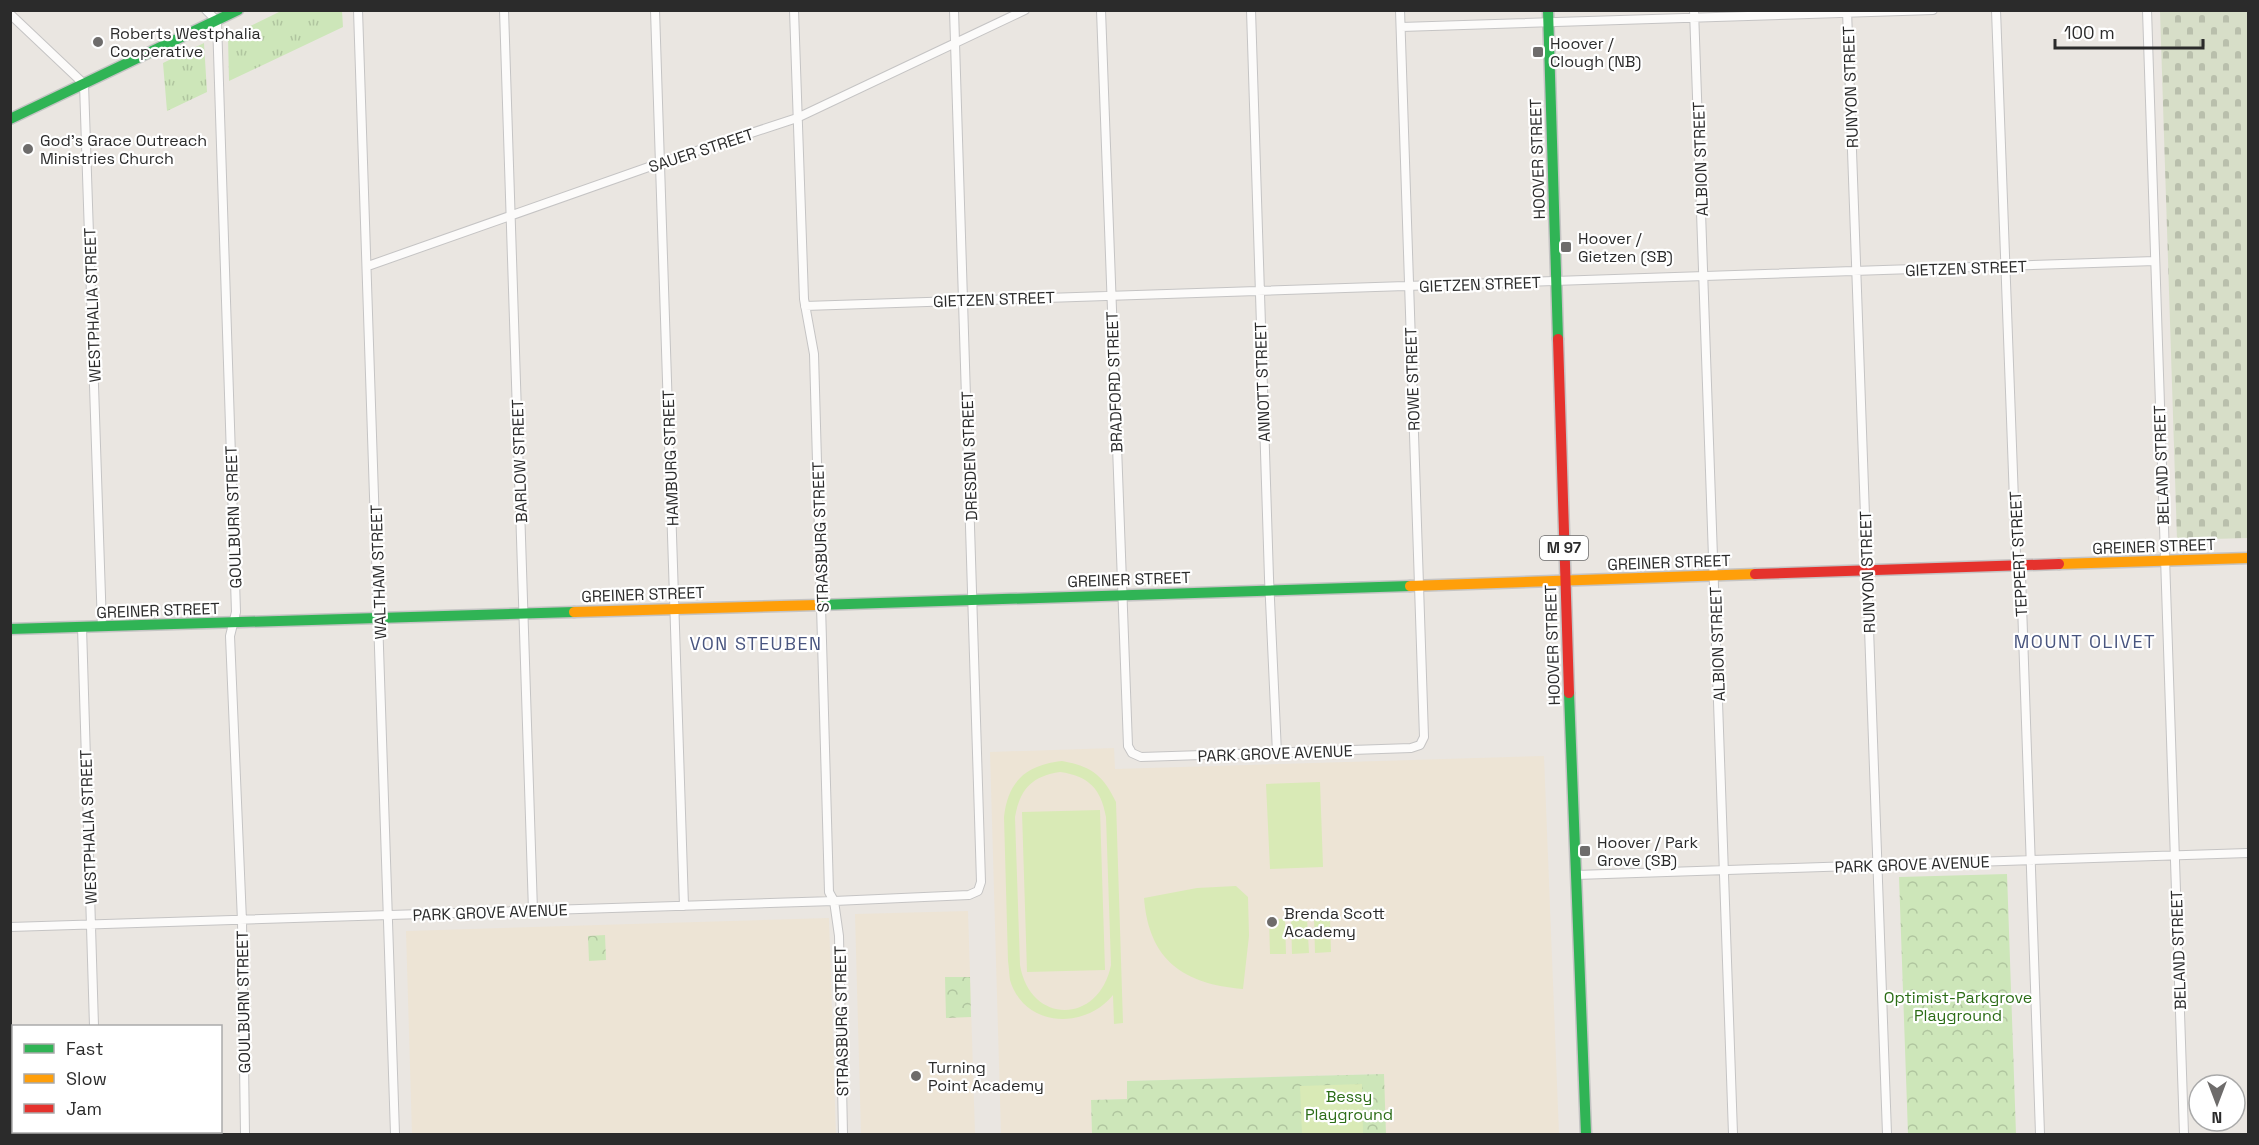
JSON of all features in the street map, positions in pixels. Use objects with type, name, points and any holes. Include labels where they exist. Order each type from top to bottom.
[{"type":"street","points":[[206,10],[217,21]]},
{"type":"street","points":[[10,119],[238,10]]},
{"type":"street","name":"WALTHAM STREET","points":[[358,10],[380,616],[395,1134]]},
{"type":"street","name":"BARLOW STREET","points":[[504,10],[533,911]]},
{"type":"street","name":"HAMBURG STREET","points":[[655,10],[684,906]]},
{"type":"street","name":"STRASBURG STREET","points":[[794,10],[805,306],[814,354],[823,605],[829,892],[834,901],[839,936],[843,1134]]},
{"type":"street","name":"DRESDEN STREET","points":[[954,10],[981,882],[978,891],[969,895]]},
{"type":"street","name":"SAUER STREET","points":[[368,266],[660,163],[797,118],[1025,10]]},
{"type":"street","name":"BRADFORD STREET","points":[[1101,10],[1128,746],[1132,753]]},
{"type":"street","name":"ANNOTT STREET","points":[[1251,10],[1276,753]]},
{"type":"street","name":"ROWE STREET","points":[[1400,10],[1425,737],[1420,745]]},
{"type":"street","name":"HOOVER STREET","points":[[1548,10],[1565,581],[1586,1134]]},
{"type":"street","points":[[1401,27],[1548,23],[1694,14],[1933,10]]},
{"type":"street","name":"TEPPERT STREET","points":[[1996,10],[2016,544],[2021,575],[2040,1134]]},
{"type":"street","name":"BELAND STREET","points":[[2147,10],[2184,1134]]},
{"type":"street","name":"RUNYON STREET","points":[[1847,12],[1887,1134]]},
{"type":"street","points":[[10,14],[84,84]]},
{"type":"street","name":"ALBION STREET","points":[[1694,14],[1734,1134]]},
{"type":"street","name":"GOULBURN STREET","points":[[217,21],[236,612],[230,636],[242,921],[245,1134]]},
{"type":"street","name":"WESTPHALIA STREET","points":[[84,84],[102,627]]},
{"type":"street","name":"GIETZEN STREET","points":[[805,306],[2155,261]]},
{"type":"street","name":"GREINER STREET","points":[[10,629],[2248,558]]},
{"type":"street","name":"WESTPHALIA STREET","points":[[82,627],[94,1025]]},
{"type":"street","name":"PARK GROVE AVENUE","points":[[1132,753],[1141,757],[1411,748],[1420,745]]},
{"type":"street","name":"PARK GROVE AVENUE","points":[[1576,875],[2248,853]]},
{"type":"street","name":"PARK GROVE AVENUE","points":[[10,927],[969,895]]},
{"type":"shaded area","name":"Brenda Scott Academy","points":[[1114,748],[1115,769],[1544,756],[1559,1134],[1386,1134],[1383,1074],[1127,1081],[1127,1099],[1091,1100],[1092,1134],[1001,1134],[990,752]]},
{"type":"shaded area","name":"Turning Point Academy","points":[[968,911],[975,1134],[861,1134],[855,914]]},
{"type":"shaded area","points":[[829,918],[836,1134],[412,1134],[406,931]]},
{"type":"green space","points":[[281,11],[342,11],[343,27],[229,81],[228,37]]},
{"type":"green space","points":[[2160,11],[2248,11],[2248,538],[2177,540]]},
{"type":"green space","points":[[204,43],[207,92],[167,111],[163,63]]},
{"type":"green space","points":[[1062,761],[1095,773],[1101,778],[1116,802],[1123,1023],[1114,1024],[1113,995],[1101,1006],[1087,1014],[1056,1019],[1028,1008],[1017,996],[1010,980],[1004,817],[1006,804],[1021,777],[1038,766]],"holes":[[[1060,772],[1070,774],[1092,786],[1104,807],[1111,965],[1104,985],[1093,999],[1080,1007],[1065,1010],[1050,1007],[1037,999],[1026,985],[1020,965],[1015,817],[1020,799],[1035,781],[1050,774]]]},
{"type":"green space","points":[[1320,782],[1323,867],[1270,869],[1266,784]]},
{"type":"green space","points":[[1100,810],[1105,970],[1027,972],[1022,812]]},
{"type":"green space","name":"Optimist-Parkgrove Playground","points":[[2007,874],[2016,1134],[1908,1134],[1899,877]]},
{"type":"green space","points":[[1236,886],[1248,897],[1249,936],[1243,989],[1203,982],[1173,965],[1153,938],[1147,920],[1144,898],[1197,888]]},
{"type":"green space","points":[[1330,917],[1331,952],[1315,953],[1314,918]]},
{"type":"green space","points":[[1291,918],[1307,918],[1309,953],[1292,954]]},
{"type":"green space","points":[[1269,919],[1285,919],[1286,954],[1270,954]]},
{"type":"green space","points":[[605,935],[606,960],[589,961],[588,936]]},
{"type":"green space","points":[[945,977],[970,977],[971,1017],[946,1018]]},
{"type":"green space","name":"Bessy Playground","points":[[1384,1074],[1386,1134],[1092,1134],[1091,1100],[1127,1099],[1127,1081]]},
{"type":"green space","points":[[1362,1084],[1363,1134],[1302,1134],[1300,1086]]},
{"type":"traffic: fast","points":[[10,119],[238,10]]},
{"type":"traffic: fast","points":[[1548,10],[1558,339]]},
{"type":"traffic: fast","points":[[818,605],[1410,586]]},
{"type":"traffic: fast","points":[[10,629],[574,612]]},
{"type":"traffic: fast","points":[[1569,693],[1586,1134]]},
{"type":"traffic: slow","points":[[2059,564],[2248,558]]},
{"type":"traffic: slow","points":[[1410,586],[1755,574]]},
{"type":"traffic: slow","points":[[574,612],[818,605]]},
{"type":"traffic: jam","points":[[1558,339],[1569,693]]},
{"type":"traffic: jam","points":[[1755,574],[2059,564]]},
{"type":"place","name":"Roberts Westphalia Cooperative","points":[[98,42]]},
{"type":"place","name":"Hoover / Clough (NB)","points":[[1538,52]]},
{"type":"place","name":"God's Grace Outreach Ministries Church","points":[[28,149]]},
{"type":"place","name":"Hoover / Gietzen (SB)","points":[[1566,247]]},
{"type":"place","name":"Hoover / Park Grove (SB)","points":[[1585,851]]},
{"type":"place","name":"Brenda Scott Academy","points":[[1272,922]]},
{"type":"place","name":"Turning Point Academy","points":[[916,1076]]},
{"type":"district","name":"MOUNT OLIVET","points":[[2085,642]]},
{"type":"district","name":"VON STEUBEN","points":[[756,644]]}]
